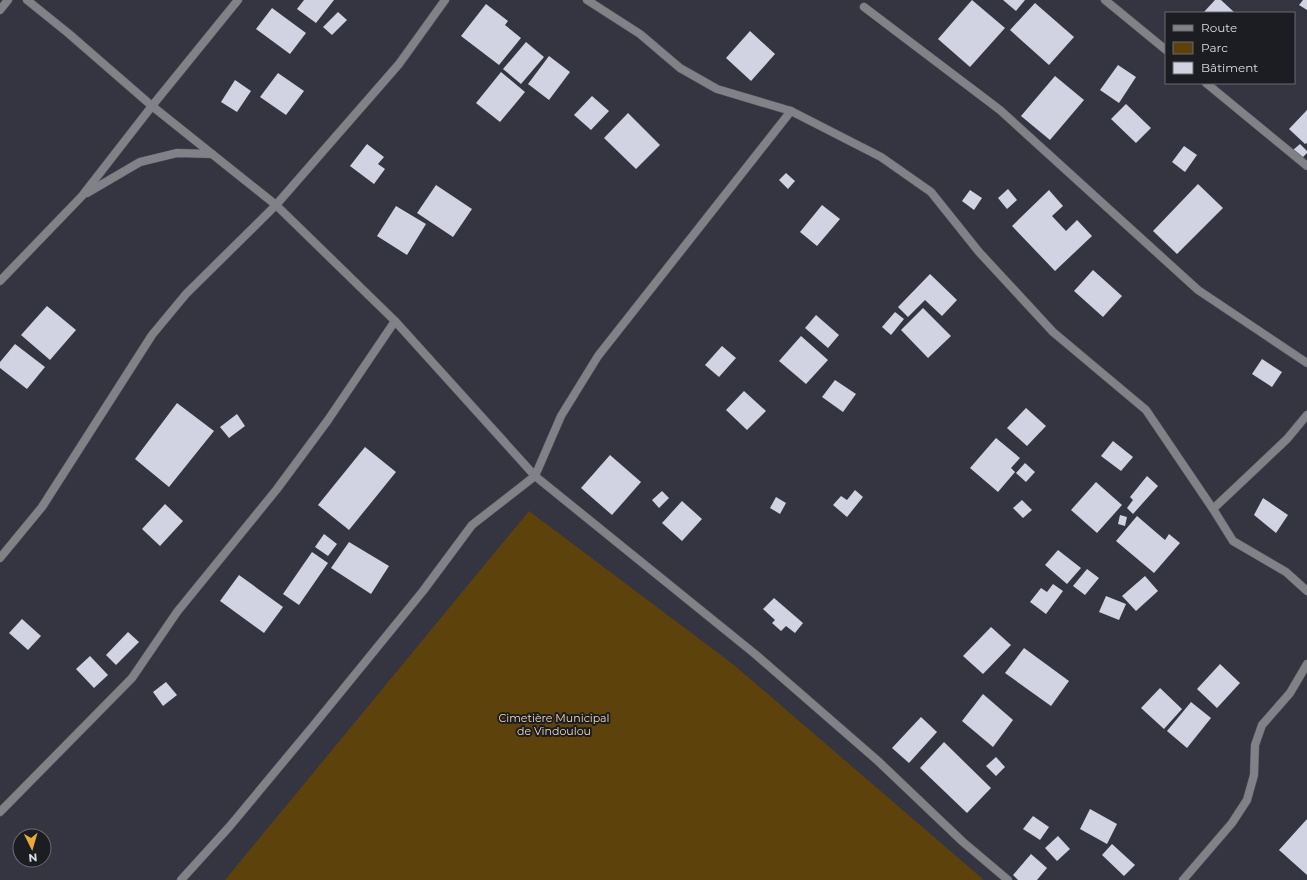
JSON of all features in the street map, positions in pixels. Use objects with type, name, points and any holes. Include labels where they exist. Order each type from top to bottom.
[{"type":"street","points":[[0,10],[8,0]]},
{"type":"street","points":[[27,0],[68,33],[152,106],[276,205],[395,321],[535,476],[755,654],[878,761],[963,842],[1008,880]]},
{"type":"street","points":[[0,281],[82,196],[152,106],[238,0]]},
{"type":"street","points":[[0,558],[42,507],[152,335],[186,294],[276,205],[399,64],[445,0]]},
{"type":"street","points":[[587,0],[640,34],[680,68],[717,89],[791,111],[881,157],[931,192],[979,252],[1053,332],[1146,410],[1233,541],[1286,572],[1307,590]]},
{"type":"street","points":[[1105,0],[1165,49]]},
{"type":"street","points":[[864,7],[1000,110],[1198,290],[1307,363]]},
{"type":"street","points":[[1207,84],[1307,166]]},
{"type":"street","points":[[181,880],[230,826],[313,726],[423,591],[472,525],[535,476],[561,416],[598,356],[791,111]]},
{"type":"street","points":[[82,196],[140,162],[176,152],[212,154]]},
{"type":"street","points":[[0,812],[132,678],[177,612],[277,490],[328,420],[395,321]]},
{"type":"street","points":[[1213,509],[1287,439],[1307,415]]},
{"type":"street","points":[[1183,880],[1232,823],[1247,800],[1254,775],[1255,745],[1262,725],[1290,693],[1307,664]]},
{"type":"green space","name":"Cimetière Municipal de Vindoulou","points":[[529,511],[734,665],[984,880],[225,880]]},
{"type":"building","points":[[304,0],[334,0],[316,23],[297,9]]},
{"type":"building","points":[[972,0],[1005,28],[970,67],[938,39]]},
{"type":"building","points":[[1003,0],[1025,0],[1016,11]]},
{"type":"building","points":[[1215,0],[1221,0],[1234,12],[1204,12]]},
{"type":"building","points":[[1303,0],[1307,0],[1307,10],[1299,5]]},
{"type":"building","points":[[1035,3],[1074,37],[1049,65],[1010,30]]},
{"type":"building","points":[[486,4],[508,21],[505,25],[521,38],[499,65],[461,36]]},
{"type":"building","points":[[272,8],[306,33],[290,54],[256,29]]},
{"type":"building","points":[[338,12],[347,20],[332,35],[323,27]]},
{"type":"building","points":[[750,31],[775,54],[751,81],[726,58]]},
{"type":"building","points":[[526,42],[544,57],[521,84],[503,69]]},
{"type":"building","points":[[549,56],[570,72],[549,100],[528,84]]},
{"type":"building","points":[[1118,65],[1136,77],[1119,103],[1100,90]]},
{"type":"building","points":[[501,72],[525,92],[500,122],[476,103]]},
{"type":"building","points":[[278,73],[304,91],[286,115],[260,97]]},
{"type":"building","points":[[1055,76],[1084,100],[1050,140],[1021,116]]},
{"type":"building","points":[[235,80],[251,91],[237,112],[221,102]]},
{"type":"building","points":[[592,96],[609,111],[591,130],[574,115]]},
{"type":"building","points":[[1126,104],[1151,128],[1136,143],[1111,119]]},
{"type":"building","points":[[1307,110],[1307,143],[1305,144],[1289,129]]},
{"type":"building","points":[[628,113],[660,145],[636,169],[604,138]]},
{"type":"building","points":[[367,144],[384,157],[378,164],[385,169],[374,184],[350,166]]},
{"type":"building","points":[[1300,144],[1307,151],[1301,159],[1293,150]]},
{"type":"building","points":[[1184,146],[1197,155],[1185,172],[1172,162]]},
{"type":"building","points":[[786,173],[795,181],[788,189],[779,180]]},
{"type":"building","points":[[1198,184],[1223,208],[1177,254],[1153,231]]},
{"type":"building","points":[[436,185],[472,209],[453,237],[417,213]]},
{"type":"building","points":[[1008,189],[1017,200],[1007,209],[998,198]]},
{"type":"building","points":[[970,190],[982,198],[974,210],[962,201]]},
{"type":"building","points":[[1049,190],[1063,206],[1052,216],[1066,231],[1077,220],[1092,236],[1055,271],[1012,226]]},
{"type":"building","points":[[822,205],[840,219],[817,246],[800,232]]},
{"type":"building","points":[[396,206],[426,224],[407,255],[377,236]]},
{"type":"building","points":[[1093,270],[1122,296],[1103,317],[1074,291]]},
{"type":"building","points":[[930,274],[957,300],[942,316],[925,300],[908,317],[898,307]]},
{"type":"building","points":[[47,306],[76,330],[50,360],[21,335]]},
{"type":"building","points":[[923,308],[951,336],[928,358],[901,330]]},
{"type":"building","points":[[895,312],[904,319],[891,335],[882,327]]},
{"type":"building","points":[[816,315],[839,335],[828,348],[805,328]]},
{"type":"building","points":[[801,336],[828,360],[806,384],[779,361]]},
{"type":"building","points":[[15,344],[45,367],[27,389],[0,368],[0,362]]},
{"type":"building","points":[[722,346],[736,358],[719,377],[705,365]]},
{"type":"building","points":[[1262,359],[1282,372],[1272,387],[1252,374]]},
{"type":"building","points":[[835,380],[856,394],[843,412],[822,397]]},
{"type":"building","points":[[744,391],[766,411],[747,430],[726,410]]},
{"type":"building","points":[[177,403],[214,431],[169,487],[135,459]]},
{"type":"building","points":[[1026,408],[1046,426],[1027,446],[1007,428]]},
{"type":"building","points":[[237,414],[245,426],[229,438],[220,427]]},
{"type":"building","points":[[996,438],[1020,458],[1011,468],[1015,472],[998,492],[970,468]]},
{"type":"building","points":[[1113,441],[1133,457],[1121,471],[1101,456]]},
{"type":"building","points":[[365,447],[396,472],[349,530],[318,505]]},
{"type":"building","points":[[610,455],[641,482],[612,515],[581,488]]},
{"type":"building","points":[[1025,463],[1035,472],[1026,482],[1016,473]]},
{"type":"building","points":[[1147,476],[1158,486],[1133,514],[1127,508],[1133,500],[1130,497]]},
{"type":"building","points":[[1096,482],[1122,505],[1097,533],[1071,510]]},
{"type":"building","points":[[855,490],[863,497],[847,517],[833,505],[841,496],[847,500]]},
{"type":"building","points":[[662,491],[669,498],[659,508],[652,500]]},
{"type":"building","points":[[776,497],[786,503],[780,514],[770,508]]},
{"type":"building","points":[[1263,498],[1288,515],[1276,533],[1254,515]]},
{"type":"building","points":[[1022,500],[1032,510],[1023,518],[1013,508]]},
{"type":"building","points":[[682,501],[702,519],[682,541],[662,523]]},
{"type":"building","points":[[165,504],[183,521],[160,546],[142,529]]},
{"type":"building","points":[[1120,515],[1127,517],[1125,526],[1118,524]]},
{"type":"building","points":[[1137,516],[1165,540],[1169,534],[1180,543],[1154,573],[1116,541]]},
{"type":"building","points":[[324,534],[337,544],[328,556],[315,547]]},
{"type":"building","points":[[349,542],[389,566],[371,594],[331,568]]},
{"type":"building","points":[[1058,550],[1081,568],[1067,584],[1045,565]]},
{"type":"building","points":[[312,552],[328,563],[299,605],[283,594]]},
{"type":"building","points":[[1087,569],[1099,578],[1085,595],[1073,586]]},
{"type":"building","points":[[239,575],[283,607],[264,633],[220,601]]},
{"type":"building","points":[[1145,576],[1158,591],[1136,611],[1122,596]]},
{"type":"building","points":[[1053,584],[1063,591],[1046,614],[1030,602],[1041,588],[1047,592]]},
{"type":"building","points":[[1106,596],[1126,604],[1119,620],[1099,612]]},
{"type":"building","points":[[774,598],[803,623],[795,633],[786,626],[781,631],[772,623],[775,620],[763,609]]},
{"type":"building","points":[[22,619],[41,636],[28,650],[9,633]]},
{"type":"building","points":[[991,627],[1011,645],[983,674],[963,656]]},
{"type":"building","points":[[128,632],[139,642],[116,665],[106,655]]},
{"type":"building","points":[[1024,648],[1069,681],[1051,706],[1005,673]]},
{"type":"building","points":[[90,656],[108,675],[94,688],[76,669]]},
{"type":"building","points":[[1220,664],[1240,683],[1217,708],[1197,689]]},
{"type":"building","points":[[166,682],[177,695],[163,706],[153,692]]},
{"type":"building","points":[[1160,688],[1182,709],[1164,729],[1141,708]]},
{"type":"building","points":[[983,694],[1013,720],[993,747],[962,721]]},
{"type":"building","points":[[1191,702],[1211,718],[1187,748],[1167,731]]},
{"type":"building","points":[[921,717],[937,732],[909,763],[892,748]]},
{"type":"building","points":[[944,742],[991,788],[967,813],[920,768]]},
{"type":"building","points":[[996,757],[1005,767],[996,776],[986,766]]},
{"type":"building","points":[[1090,809],[1117,824],[1107,844],[1080,829]]},
{"type":"building","points":[[1033,816],[1049,827],[1040,840],[1023,829]]},
{"type":"building","points":[[1307,819],[1307,875],[1279,850]]},
{"type":"building","points":[[1058,836],[1070,849],[1057,861],[1045,848]]},
{"type":"building","points":[[1112,844],[1135,865],[1124,876],[1102,855]]},
{"type":"building","points":[[1031,854],[1047,868],[1037,880],[1018,880],[1013,875]]}]
